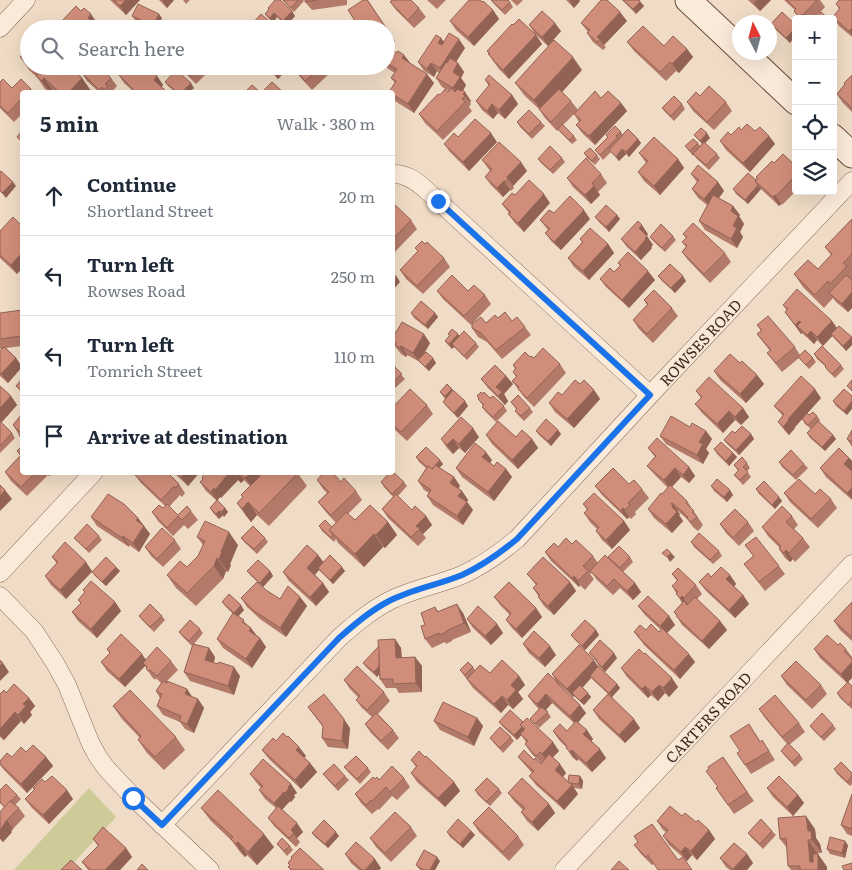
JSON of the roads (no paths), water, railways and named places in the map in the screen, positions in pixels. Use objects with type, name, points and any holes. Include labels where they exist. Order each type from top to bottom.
[{"type":"main road","points":[[688,0],[732,41]]},
{"type":"main road","points":[[751,60],[792,98]]},
{"type":"main road","points":[[837,141],[852,155]]},
{"type":"street","points":[[0,28],[26,0]]},
{"type":"street","points":[[395,174],[414,180],[424,188],[650,395]]},
{"type":"street","name":"ROWSES ROAD","points":[[162,825],[339,638],[367,613],[409,592],[462,575],[498,554],[517,539],[852,180]]},
{"type":"street","points":[[0,573],[91,475]]},
{"type":"street","name":"CARTERS ROAD","points":[[564,870],[852,564]]},
{"type":"street","points":[[0,596],[34,631],[56,663],[90,742],[106,768],[133,798],[210,870]]}]
